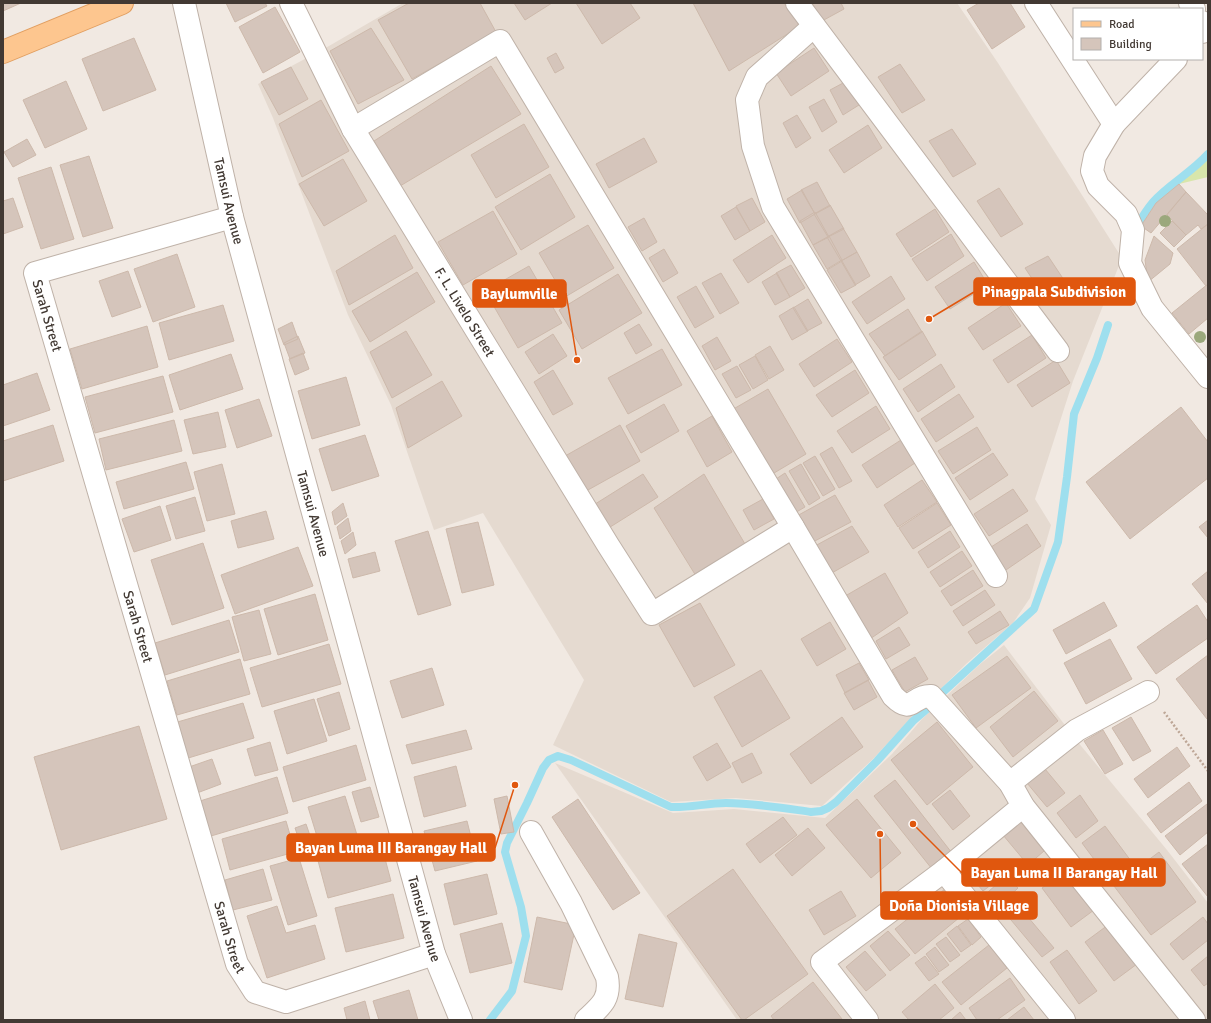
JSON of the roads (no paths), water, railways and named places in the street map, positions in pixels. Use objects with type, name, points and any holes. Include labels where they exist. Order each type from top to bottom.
[{"type":"main road","points":[[3,52],[122,3]]},
{"type":"street","name":"Tamsui Avenue","points":[[184,3],[232,217],[434,954],[461,1020]]},
{"type":"street","name":"F. L. Livelo Street","points":[[292,3],[353,129],[608,545],[652,614],[793,527]]},
{"type":"street","points":[[797,3],[1058,351]]},
{"type":"street","points":[[1036,3],[1114,124]]},
{"type":"street","points":[[814,26],[757,77],[747,100],[753,146],[770,199],[773,207],[996,576]]},
{"type":"street","points":[[353,129],[500,41],[793,527],[893,696],[901,704],[910,704],[924,695],[931,696],[1010,783],[1023,806],[1194,1020]]},
{"type":"street","points":[[1175,60],[1114,124],[1095,156],[1092,171],[1098,186],[1126,214],[1133,230],[1130,263],[1152,308],[1208,377]]},
{"type":"street","name":"Sarah Street","points":[[232,217],[34,273],[237,964],[255,992],[286,1002],[434,954]]},
{"type":"street","points":[[1010,783],[1077,730],[1148,692]]},
{"type":"street","points":[[867,1020],[822,962],[944,871],[1023,806]]},
{"type":"street","points":[[531,832],[571,903],[607,977],[609,988],[606,999],[586,1020]]},
{"type":"street","points":[[944,871],[1064,1020]]},
{"type":"waterway","points":[[1137,226],[1153,202],[1208,154]]},
{"type":"waterway","points":[[943,692],[1034,609],[1058,542],[1074,414],[1097,358],[1108,325]]},
{"type":"waterway","points":[[490,1020],[512,991],[526,936],[521,907],[505,852],[507,843],[543,768],[549,760],[558,756],[571,760],[671,807],[737,803],[811,812],[821,811],[836,802],[877,761],[913,721],[927,709]]},
{"type":"place","name":"Pinagpala Subdivision","points":[[929,319]]},
{"type":"place","name":"Baylumville","points":[[577,360]]},
{"type":"place","name":"Bayan Luma III Barangay Hall","points":[[515,785]]},
{"type":"place","name":"Bayan Luma II Barangay Hall","points":[[913,824]]},
{"type":"place","name":"Doña Dionisia Village","points":[[880,834]]}]
